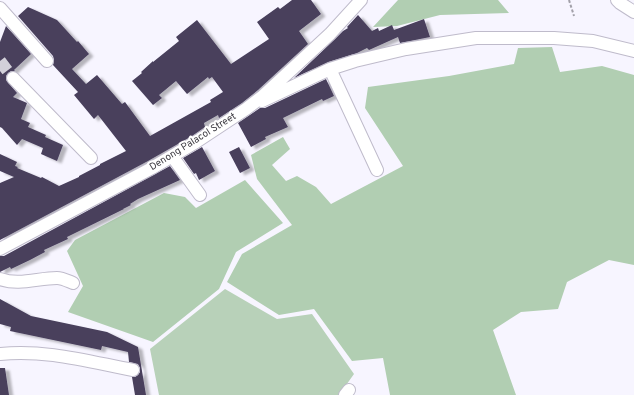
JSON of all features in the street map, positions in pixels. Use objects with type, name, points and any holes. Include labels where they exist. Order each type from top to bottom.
[{"type":"street","name":"Denong Palacol Street","points":[[0,249],[172,156],[246,109],[263,96],[330,34],[361,0]]},
{"type":"street","points":[[618,0],[634,12]]},
{"type":"street","points":[[0,8],[47,61]]},
{"type":"street","points":[[246,109],[330,69],[355,61],[406,49],[476,38],[554,38],[593,41],[634,52]]},
{"type":"street","points":[[330,69],[377,170]]},
{"type":"street","points":[[13,78],[91,158]]},
{"type":"street","points":[[172,156],[200,195]]},
{"type":"street","points":[[0,279],[7,282],[16,282],[59,278],[73,282]]},
{"type":"street","points":[[0,354],[11,352],[51,354],[134,370]]},
{"type":"path","points":[[569,0],[574,16]]},
{"type":"green space","points":[[398,0],[498,0],[509,13],[440,15],[397,26],[373,27]]},
{"type":"green space","points":[[552,47],[560,72],[602,66],[634,75],[634,265],[609,260],[567,282],[558,309],[521,312],[493,330],[516,395],[390,395],[383,358],[352,361],[314,309],[279,315],[227,282],[242,254],[292,225],[257,179],[251,155],[283,137],[290,149],[272,165],[286,181],[297,176],[316,187],[331,204],[403,166],[365,108],[368,87],[449,76],[514,64],[518,48]]},
{"type":"green space","points":[[245,180],[283,223],[236,252],[219,289],[153,342],[68,312],[83,286],[67,251],[75,240],[164,193],[185,197],[196,208]]},
{"type":"green space","points":[[225,289],[277,319],[312,314],[354,374],[339,395],[159,395],[150,349]]},
{"type":"building","points":[[292,0],[311,0],[321,14],[299,31],[308,44],[258,90],[242,103],[219,118],[218,115],[204,123],[205,127],[192,136],[0,240],[0,183],[14,177],[0,171],[0,154],[17,162],[15,166],[18,167],[17,168],[41,178],[42,177],[59,186],[79,177],[100,164],[126,151],[98,115],[94,119],[74,95],[78,92],[53,65],[53,56],[18,16],[28,7],[57,20],[77,42],[78,41],[89,54],[72,69],[86,84],[97,75],[122,104],[125,102],[150,136],[211,102],[210,100],[223,92],[212,77],[209,79],[208,77],[187,94],[176,81],[159,95],[162,98],[153,105],[132,81],[153,61],[179,41],[176,37],[197,20],[231,64],[269,39],[257,22],[278,7],[280,9]]},
{"type":"building","points":[[358,15],[372,31],[378,28],[379,31],[392,25],[394,30],[424,19],[430,37],[400,43],[398,37],[369,50],[367,48],[357,53],[328,62],[294,78],[348,28],[347,27]]},
{"type":"building","points":[[6,26],[31,54],[14,70],[15,71],[8,73],[6,80],[17,93],[13,97],[27,103],[21,119],[30,123],[28,127],[63,145],[57,161],[41,154],[43,148],[22,139],[17,145],[0,127],[0,42]]},
{"type":"building","points":[[326,79],[334,96],[323,101],[322,99],[283,118],[288,127],[265,137],[266,139],[251,147],[238,123],[260,108],[265,108]]},
{"type":"building","points":[[202,147],[215,171],[199,180],[196,173],[194,174],[183,158]]},
{"type":"building","points":[[239,147],[250,168],[240,173],[229,152]]},
{"type":"building","points":[[170,166],[180,180],[138,199],[124,209],[67,237],[68,239],[44,250],[45,252],[30,260],[11,269],[10,267],[0,272],[0,256],[4,256]]},
{"type":"building","points":[[0,299],[31,316],[107,332],[138,347],[146,395],[135,395],[132,377],[138,375],[140,368],[138,364],[129,362],[128,352],[102,346],[101,350],[10,331],[11,327],[0,324]]},
{"type":"building","points":[[0,368],[5,368],[9,395],[0,395]]},
{"type":"tunnel","points":[[0,61],[13,78]]}]
